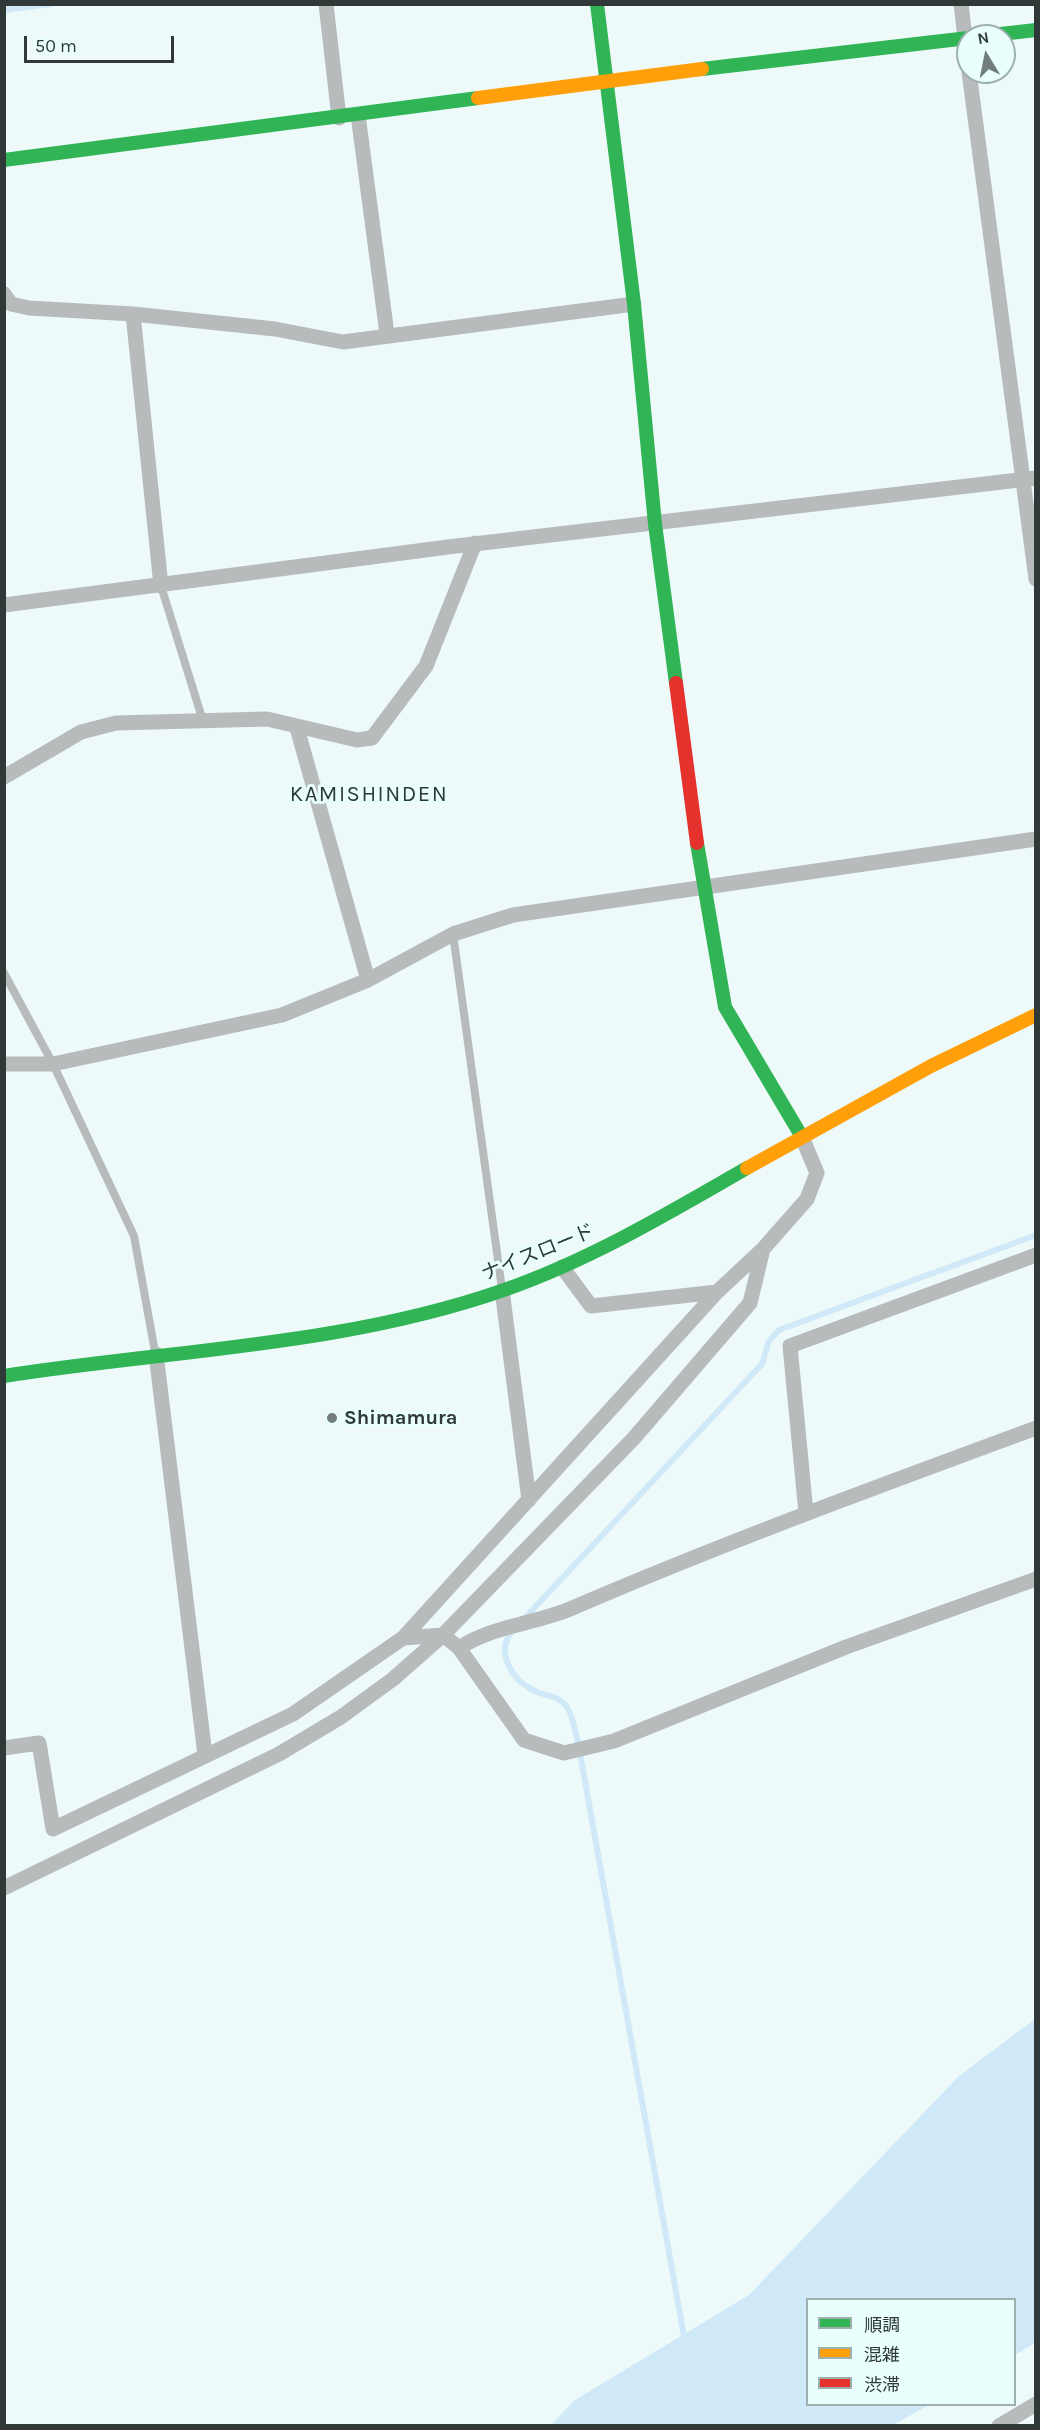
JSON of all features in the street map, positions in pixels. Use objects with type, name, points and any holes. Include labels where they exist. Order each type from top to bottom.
[{"type":"street","points":[[326,4],[339,118]]},
{"type":"street","points":[[4,1748],[39,1743],[53,1829],[293,1714],[403,1638],[717,1292],[762,1249],[807,1199],[817,1173],[802,1137],[725,1007],[703,887],[655,524],[634,304],[597,4]]},
{"type":"street","points":[[961,4],[964,24]]},
{"type":"street","points":[[1016,32],[1035,30]]},
{"type":"street","points":[[4,160],[339,118],[607,80],[956,39]]},
{"type":"street","points":[[971,84],[1029,479],[1035,579]]},
{"type":"street","points":[[358,115],[387,334]]},
{"type":"street","points":[[4,294],[11,304],[29,308],[134,314],[275,329],[343,342],[387,334],[634,304]]},
{"type":"street","points":[[134,314],[161,586]]},
{"type":"street","points":[[4,605],[475,543],[1029,479]]},
{"type":"street","points":[[4,777],[81,732],[116,723],[267,719],[297,728],[357,740],[372,738],[426,666],[475,543]]},
{"type":"street","points":[[297,728],[368,980]]},
{"type":"street","points":[[4,1064],[53,1064],[282,1015],[368,980],[453,934],[513,915],[1035,839]]},
{"type":"street","name":"ナイスロード","points":[[4,1376],[339,1330],[420,1315],[502,1290],[589,1256],[950,1054],[1035,1015]]},
{"type":"street","points":[[4,1888],[279,1754],[341,1717],[393,1678],[443,1635],[634,1438],[750,1303],[762,1249]]},
{"type":"street","points":[[806,1513],[790,1346],[1035,1255]]},
{"type":"street","points":[[562,1267],[591,1306],[717,1292]]},
{"type":"street","points":[[502,1290],[529,1500]]},
{"type":"street","points":[[156,1354],[205,1755]]},
{"type":"street","points":[[459,1648],[476,1637],[557,1614],[726,1543],[1035,1428]]},
{"type":"street","points":[[403,1638],[443,1635],[459,1648],[524,1740],[564,1753],[614,1741],[846,1647],[1035,1579]]},
{"type":"street","points":[[999,2426],[1035,2404]]},
{"type":"lane","points":[[161,586],[203,721]]},
{"type":"lane","points":[[453,934],[502,1290]]},
{"type":"lane","points":[[4,973],[53,1064],[134,1236],[156,1354]]},
{"type":"water","points":[[1035,2019],[1035,2343],[1016,2354],[1016,2298],[806,2298],[806,2406],[927,2406],[893,2425],[551,2425],[575,2400],[749,2295],[959,2076]]},
{"type":"waterway","points":[[4,10],[51,4]]},
{"type":"waterway","points":[[523,1620],[762,1364],[769,1341],[779,1330],[1036,1235]]},
{"type":"waterway","points":[[514,1629],[505,1646],[505,1655],[512,1672],[533,1690],[563,1702],[575,1728],[685,2342]]},
{"type":"traffic: fast","points":[[597,4],[634,304],[655,524],[676,683]]},
{"type":"traffic: fast","points":[[1016,32],[1036,30]]},
{"type":"traffic: fast","points":[[702,69],[956,39]]},
{"type":"traffic: fast","points":[[4,160],[478,98]]},
{"type":"traffic: fast","points":[[697,843],[725,1007],[802,1137]]},
{"type":"traffic: fast","points":[[4,1376],[319,1335],[443,1309],[504,1290],[567,1265],[628,1235],[747,1168]]},
{"type":"traffic: slow","points":[[478,98],[702,69]]},
{"type":"traffic: slow","points":[[747,1168],[931,1066],[1036,1015]]},
{"type":"traffic: jam","points":[[676,683],[697,843]]},
{"type":"place","name":"Shimamura","points":[[332,1418]]},
{"type":"district","name":"KAMISHINDEN","points":[[369,795]]}]
